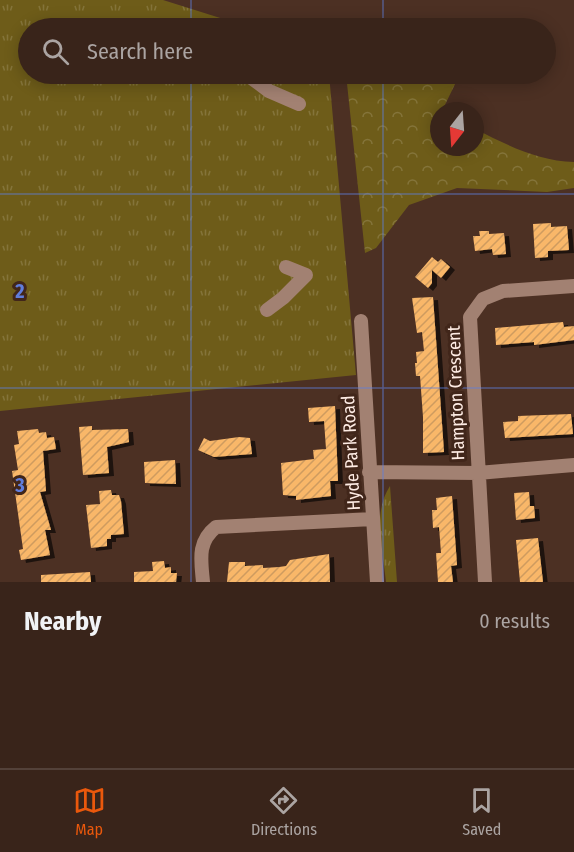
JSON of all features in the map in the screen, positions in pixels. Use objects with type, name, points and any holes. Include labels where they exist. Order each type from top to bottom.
[{"type":"street","points":[[260,84],[269,91],[299,104]]},
{"type":"street","points":[[267,310],[306,275],[286,267]]},
{"type":"street","name":"Hampton Crescent","points":[[485,582],[470,317],[483,298],[503,291],[574,286]]},
{"type":"street","name":"Hyde Park Road","points":[[361,321],[377,582]]},
{"type":"street","points":[[369,472],[478,472],[574,465]]},
{"type":"street","points":[[203,582],[200,553],[205,536],[216,527],[373,519]]},
{"type":"green space","points":[[0,0],[163,0],[220,18],[18,18],[18,84],[330,84],[356,375],[0,411]]},
{"type":"green space","points":[[347,84],[455,84],[446,102],[430,102],[430,156],[484,156],[484,133],[535,155],[574,162],[574,188],[547,192],[457,188],[409,205],[376,248],[365,253]]},
{"type":"green space","points":[[390,486],[397,582],[386,582],[380,532],[381,508]]},
{"type":"building","points":[[551,223],[551,227],[567,226],[569,250],[548,251],[548,257],[535,258],[533,224]]},
{"type":"building","points":[[479,231],[489,231],[489,234],[504,233],[506,254],[493,255],[492,249],[475,251],[473,236],[480,236]]},
{"type":"building","points":[[432,257],[438,262],[441,259],[450,267],[441,278],[432,270],[432,283],[428,288],[415,277]]},
{"type":"building","points":[[433,297],[444,452],[423,453],[420,376],[416,376],[415,363],[417,363],[416,352],[424,351],[422,332],[417,333],[412,298]]},
{"type":"building","points":[[563,322],[564,327],[574,326],[574,340],[534,345],[534,342],[496,345],[495,328]]},
{"type":"building","points":[[335,406],[338,481],[330,481],[331,496],[296,500],[296,496],[283,495],[281,463],[314,459],[313,450],[326,449],[324,421],[309,422],[308,408]]},
{"type":"building","points":[[571,414],[573,434],[505,438],[503,422],[518,421],[518,416]]},
{"type":"building","points":[[92,426],[92,430],[128,429],[129,442],[107,447],[109,473],[83,475],[79,427]]},
{"type":"building","points":[[38,429],[39,433],[46,432],[47,438],[54,437],[56,449],[43,451],[46,491],[40,492],[51,530],[45,530],[50,555],[21,560],[19,550],[23,549],[12,471],[18,470],[14,445],[19,444],[17,431]]},
{"type":"building","points":[[239,437],[250,438],[252,454],[214,457],[198,450],[204,438],[210,441]]},
{"type":"building","points":[[175,460],[176,484],[145,483],[144,462]]},
{"type":"building","points":[[111,490],[112,495],[119,495],[121,501],[124,534],[111,535],[111,539],[107,539],[107,546],[91,548],[86,505],[100,504],[99,491]]},
{"type":"building","points":[[529,492],[530,506],[534,506],[535,518],[516,520],[514,493]]},
{"type":"building","points":[[452,496],[457,565],[451,566],[453,582],[438,582],[436,553],[441,553],[439,527],[433,528],[432,510],[437,510],[436,498]]},
{"type":"building","points":[[538,538],[543,582],[520,582],[516,540]]},
{"type":"building","points":[[329,554],[330,582],[227,582],[229,562],[245,562],[245,566],[263,565],[263,568],[279,567],[286,566],[290,560]]},
{"type":"building","points":[[164,561],[165,568],[171,567],[171,573],[177,573],[176,582],[134,582],[134,572],[153,571],[152,562]]},
{"type":"building","points":[[90,572],[91,582],[41,582],[41,575]]}]
